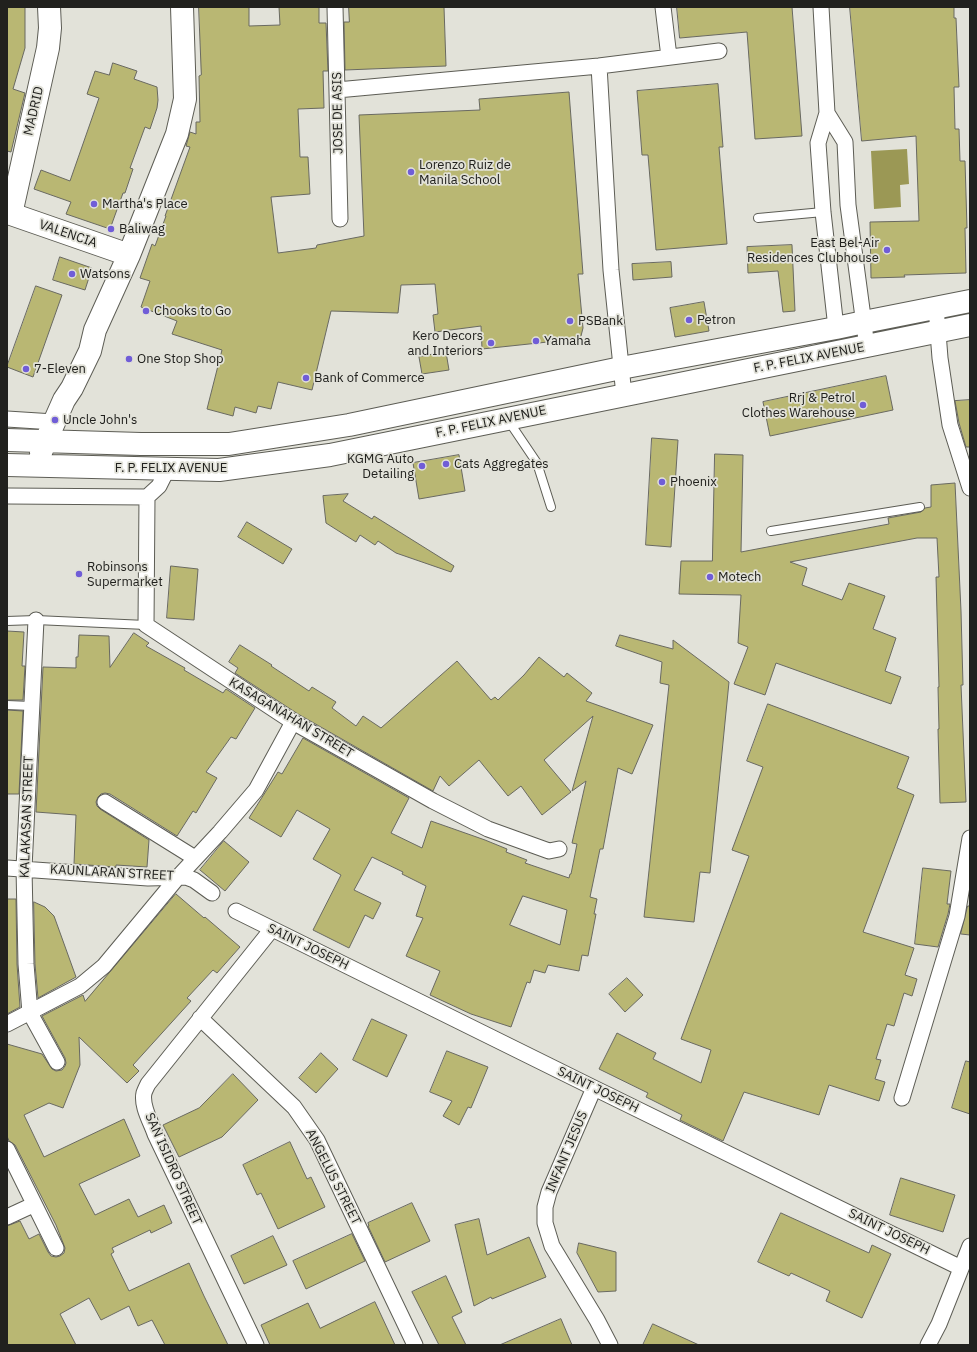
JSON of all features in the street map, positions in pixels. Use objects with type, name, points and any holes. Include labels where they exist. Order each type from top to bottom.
[{"type":"main road","name":"MADRID","points":[[9,213],[48,48],[50,28],[49,7]]},
{"type":"main road","points":[[34,466],[64,400],[72,388],[90,351],[95,330],[129,255],[177,134],[186,99],[182,7]]},
{"type":"main road","name":"VALENCIA","points":[[9,213],[129,255]]},
{"type":"main road","name":"F. P. FELIX AVENUE","points":[[7,440],[50,431],[141,444],[229,444],[349,425],[621,368],[836,328],[970,301]]},
{"type":"main road","name":"F. P. FELIX AVENUE","points":[[7,465],[219,470],[330,455],[970,325]]},
{"type":"street","name":"JOSE DE ASIS","points":[[335,7],[340,219]]},
{"type":"street","points":[[663,7],[669,57]]},
{"type":"street","points":[[821,7],[827,113],[818,143],[823,212],[836,328]]},
{"type":"street","points":[[337,90],[599,66],[719,51]]},
{"type":"street","points":[[599,66],[611,270],[624,395]]},
{"type":"street","points":[[827,113],[845,142],[848,205],[867,347]]},
{"type":"street","points":[[936,307],[940,358],[950,425],[970,488]]},
{"type":"street","points":[[7,419],[50,431]]},
{"type":"street","points":[[7,496],[147,497],[159,486],[168,468]]},
{"type":"street","points":[[146,625],[147,497]]},
{"type":"street","name":"KALAKASAN STREET","points":[[30,1013],[26,964],[24,868],[36,620]]},
{"type":"street","name":"KASAGANAHAN STREET","points":[[146,625],[293,722],[433,801],[488,829],[549,851],[559,849]]},
{"type":"street","points":[[7,1024],[80,986],[104,966],[178,877],[256,790],[293,722]]},
{"type":"street","points":[[105,802],[195,858]]},
{"type":"street","points":[[902,1098],[957,916],[970,838]]},
{"type":"street","name":"KAUNLARAN STREET","points":[[7,868],[24,868],[148,878],[186,877],[194,880],[212,893]]},
{"type":"street","name":"SAINT JOSEPH","points":[[236,911],[962,1268]]},
{"type":"street","name":"SAN ISIDRO STREET","points":[[256,1345],[155,1134],[144,1104],[144,1094],[148,1084],[272,929]]},
{"type":"street","points":[[30,1013],[57,1062]]},
{"type":"street","name":"ANGELUS STREET","points":[[200,1018],[294,1107],[317,1140],[415,1345]]},
{"type":"street","name":"INFANT JESUS","points":[[594,1088],[549,1192],[545,1207],[545,1223],[552,1246],[597,1320],[610,1345]]},
{"type":"street","points":[[7,1149],[56,1248]]},
{"type":"street","points":[[7,1218],[33,1204]]},
{"type":"street","points":[[928,1345],[939,1324],[970,1246]]},
{"type":"lane","points":[[758,218],[823,212]]},
{"type":"lane","points":[[507,419],[537,463],[551,507]]},
{"type":"lane","points":[[771,531],[920,508]]},
{"type":"lane","points":[[7,621],[36,620],[146,625]]},
{"type":"lane","points":[[7,705],[31,706]]},
{"type":"shaded area","points":[[907,149],[909,184],[900,185],[901,207],[874,209],[871,151]]},
{"type":"building","points":[[7,7],[25,7],[25,48],[13,89],[25,93],[11,152],[7,151]]},
{"type":"building","points":[[199,7],[249,7],[249,26],[280,25],[279,7],[319,7],[319,23],[326,23],[328,71],[323,71],[324,108],[298,109],[300,157],[308,157],[310,194],[271,197],[278,253],[316,248],[317,245],[364,236],[359,115],[480,110],[479,99],[569,92],[583,274],[578,274],[583,328],[581,336],[576,339],[482,349],[481,326],[435,332],[433,315],[438,314],[435,284],[401,285],[398,313],[331,311],[312,390],[278,382],[271,409],[258,406],[256,413],[235,407],[233,416],[207,409],[222,350],[172,334],[177,321],[141,307],[150,281],[140,278],[152,244],[155,246],[190,147],[186,146],[190,132],[196,134],[196,122],[200,122],[199,76],[201,75]]},
{"type":"building","points":[[349,7],[444,7],[446,66],[345,70],[344,22],[349,22]]},
{"type":"building","points":[[677,7],[792,7],[802,136],[755,139],[747,32],[680,38]]},
{"type":"building","points":[[850,7],[954,7],[954,18],[956,18],[959,87],[954,87],[955,129],[959,129],[960,161],[965,161],[967,228],[965,228],[966,273],[904,275],[905,277],[871,278],[870,222],[919,221],[916,136],[862,141]]},
{"type":"building","points":[[113,63],[137,71],[134,79],[157,87],[158,100],[150,129],[145,127],[130,168],[133,169],[125,193],[123,193],[110,229],[66,214],[71,202],[34,189],[41,170],[70,181],[99,98],[87,94],[95,71],[109,75]]},
{"type":"building","points":[[718,84],[723,147],[719,147],[727,244],[656,250],[648,155],[642,155],[637,91]]},
{"type":"building","points":[[792,245],[795,311],[783,312],[778,271],[748,273],[747,247]]},
{"type":"building","name":"Watsons","points":[[60,257],[92,268],[85,290],[53,280]]},
{"type":"building","points":[[671,262],[672,277],[633,280],[632,264]]},
{"type":"building","points":[[36,286],[62,295],[33,377],[7,367]]},
{"type":"building","name":"Petron","points":[[704,302],[709,331],[675,337],[670,308]]},
{"type":"building","points":[[446,352],[449,370],[422,374],[419,357]]},
{"type":"building","points":[[886,376],[893,410],[770,436],[763,402]]},
{"type":"building","points":[[970,400],[970,447],[966,447],[959,423],[955,401]]},
{"type":"building","name":"Phoenix","points":[[652,438],[678,440],[671,547],[646,545]]},
{"type":"building","points":[[715,454],[743,455],[741,552],[889,524],[888,518],[921,512],[925,508],[931,507],[931,485],[955,483],[961,611],[963,685],[961,685],[966,802],[940,803],[936,577],[939,577],[937,538],[917,538],[790,562],[807,568],[802,585],[842,600],[849,583],[885,596],[873,629],[896,638],[885,671],[901,677],[891,704],[776,663],[765,695],[734,684],[748,647],[738,643],[741,595],[679,594],[681,561],[712,561]]},
{"type":"building","points":[[459,455],[465,491],[419,499],[413,463]]},
{"type":"building","points":[[348,494],[343,501],[372,519],[374,516],[454,566],[451,572],[396,553],[378,541],[375,545],[360,535],[356,542],[326,523],[323,496]]},
{"type":"building","points":[[247,522],[292,549],[283,564],[238,537]]},
{"type":"building","points":[[171,566],[198,569],[194,620],[167,618]]},
{"type":"building","points":[[7,631],[24,632],[22,666],[25,666],[23,700],[7,700]]},
{"type":"building","points":[[134,633],[149,643],[146,646],[185,668],[184,670],[223,693],[226,689],[255,708],[236,739],[231,737],[206,772],[217,778],[196,813],[193,811],[177,836],[110,794],[101,794],[98,797],[96,802],[100,809],[149,840],[147,867],[116,865],[116,867],[74,864],[76,815],[36,812],[43,667],[76,668],[79,635],[109,636],[110,667]]},
{"type":"building","points":[[620,635],[673,649],[673,640],[729,682],[710,873],[700,872],[694,922],[644,917],[669,685],[660,683],[662,662],[616,646]]},
{"type":"building","points":[[240,645],[309,691],[312,687],[336,702],[332,708],[356,726],[363,716],[381,728],[457,661],[491,700],[495,697],[498,700],[524,675],[539,657],[564,677],[567,673],[592,693],[586,701],[653,725],[632,774],[618,768],[603,849],[600,849],[590,897],[597,899],[594,914],[596,914],[588,956],[582,955],[579,971],[548,965],[545,973],[534,970],[530,983],[527,982],[511,1027],[471,1014],[430,995],[440,971],[406,956],[423,918],[416,916],[426,886],[402,874],[403,872],[372,857],[354,890],[381,903],[373,919],[365,915],[349,948],[313,930],[341,875],[313,859],[330,829],[297,810],[281,837],[249,818],[278,772],[282,774],[303,738],[409,798],[391,833],[422,848],[431,821],[507,849],[506,852],[527,860],[525,863],[569,878],[577,844],[572,843],[586,781],[572,791],[593,716],[544,760],[571,792],[542,815],[521,786],[508,796],[479,760],[449,786],[440,776],[433,791],[298,714],[235,673],[238,668],[229,662]],"holes":[[[523,896],[567,910],[560,945],[510,925]]]},
{"type":"building","points":[[768,704],[909,757],[897,788],[914,795],[863,932],[914,948],[905,975],[917,979],[912,996],[904,993],[894,1026],[887,1024],[876,1059],[881,1060],[875,1079],[885,1082],[879,1101],[829,1085],[819,1115],[744,1092],[723,1141],[680,1120],[682,1115],[646,1097],[648,1093],[599,1069],[617,1033],[656,1053],[653,1059],[701,1083],[711,1050],[681,1039],[749,856],[732,850],[763,767],[747,761]]},
{"type":"building","points":[[7,710],[23,711],[19,794],[7,794]]},
{"type":"building","points":[[224,841],[249,862],[225,891],[200,870]]},
{"type":"building","points":[[923,868],[951,871],[947,904],[950,904],[938,947],[915,944]]},
{"type":"building","points":[[176,894],[240,947],[217,973],[213,970],[187,998],[191,1001],[133,1065],[139,1071],[127,1083],[79,1037],[80,1065],[63,1108],[49,1103],[24,1115],[44,1157],[124,1119],[140,1156],[79,1184],[95,1215],[129,1199],[138,1217],[164,1205],[172,1223],[151,1233],[150,1230],[112,1248],[114,1252],[111,1254],[129,1291],[189,1263],[228,1345],[165,1345],[152,1320],[138,1326],[129,1306],[101,1320],[89,1298],[60,1314],[76,1345],[7,1345],[7,1226],[20,1221],[29,1239],[39,1234],[51,1256],[60,1256],[64,1253],[65,1248],[56,1225],[15,1145],[9,1141],[7,1136],[7,1044],[42,1054],[52,1069],[56,1071],[62,1070],[66,1063],[65,1058],[42,1016],[83,995],[85,1001]]},
{"type":"building","points":[[7,899],[16,899],[17,964],[20,1007],[7,1014]]},
{"type":"building","points":[[34,902],[45,907],[54,916],[76,977],[38,998],[35,964]]},
{"type":"building","points":[[968,906],[970,906],[970,935],[961,934]]},
{"type":"building","points":[[627,978],[643,995],[625,1012],[609,994]]},
{"type":"building","points":[[372,1019],[407,1035],[387,1077],[353,1060]]},
{"type":"building","points":[[447,1051],[488,1067],[471,1108],[468,1107],[459,1125],[443,1116],[452,1101],[430,1092]]},
{"type":"building","points":[[321,1053],[338,1069],[316,1093],[299,1078]]},
{"type":"building","points":[[966,1061],[970,1062],[970,1114],[952,1108]]},
{"type":"building","points":[[233,1074],[258,1100],[222,1137],[179,1157],[163,1125],[199,1108]]},
{"type":"building","points":[[290,1142],[307,1179],[311,1177],[325,1207],[278,1229],[261,1193],[257,1195],[243,1165]]},
{"type":"building","points":[[901,1178],[955,1195],[943,1232],[890,1215]]},
{"type":"building","points":[[412,1203],[430,1241],[385,1262],[368,1223]]},
{"type":"building","points":[[781,1213],[869,1253],[872,1245],[891,1254],[862,1318],[826,1301],[830,1291],[791,1273],[789,1276],[758,1262]]},
{"type":"building","points":[[479,1219],[487,1255],[529,1237],[546,1277],[492,1299],[491,1297],[474,1306],[455,1225]]},
{"type":"building","points":[[352,1234],[365,1261],[306,1289],[293,1261]]},
{"type":"building","points":[[273,1236],[287,1265],[244,1284],[231,1256]]},
{"type":"building","points":[[579,1243],[616,1252],[616,1291],[598,1292],[577,1253]]},
{"type":"building","points":[[446,1276],[462,1312],[452,1317],[466,1345],[439,1345],[412,1292]]},
{"type":"building","points":[[375,1302],[395,1345],[270,1345],[261,1325],[308,1303],[320,1328]]},
{"type":"building","points":[[561,1319],[572,1345],[500,1345]]},
{"type":"building","points":[[653,1324],[699,1345],[643,1345]]},
{"type":"place","name":"Lorenzo Ruiz de Manila School","points":[[411,172]]},
{"type":"place","name":"Martha's Place","points":[[94,204]]},
{"type":"place","name":"Baliwag","points":[[111,229]]},
{"type":"place","name":"East Bel-Air Residences Clubhouse","points":[[887,250]]},
{"type":"place","name":"Watsons","points":[[72,274]]},
{"type":"place","name":"Chooks to Go","points":[[146,311]]},
{"type":"place","name":"Petron","points":[[689,320]]},
{"type":"place","name":"PSBank","points":[[570,321]]},
{"type":"place","name":"Yamaha","points":[[536,341]]},
{"type":"place","name":"Kero Decors and Interiors","points":[[491,343]]},
{"type":"place","name":"One Stop Shop","points":[[129,359]]},
{"type":"place","name":"7-Eleven","points":[[26,369]]},
{"type":"place","name":"Bank of Commerce","points":[[306,378]]},
{"type":"place","name":"Rrj & Petrol Clothes Warehouse","points":[[863,405]]},
{"type":"place","name":"Uncle John's","points":[[55,420]]},
{"type":"place","name":"Cats Aggregates","points":[[446,464]]},
{"type":"place","name":"KGMG Auto Detailing","points":[[422,466]]},
{"type":"place","name":"Phoenix","points":[[662,482]]},
{"type":"place","name":"Robinsons Supermarket","points":[[79,574]]},
{"type":"place","name":"Motech","points":[[710,577]]}]
